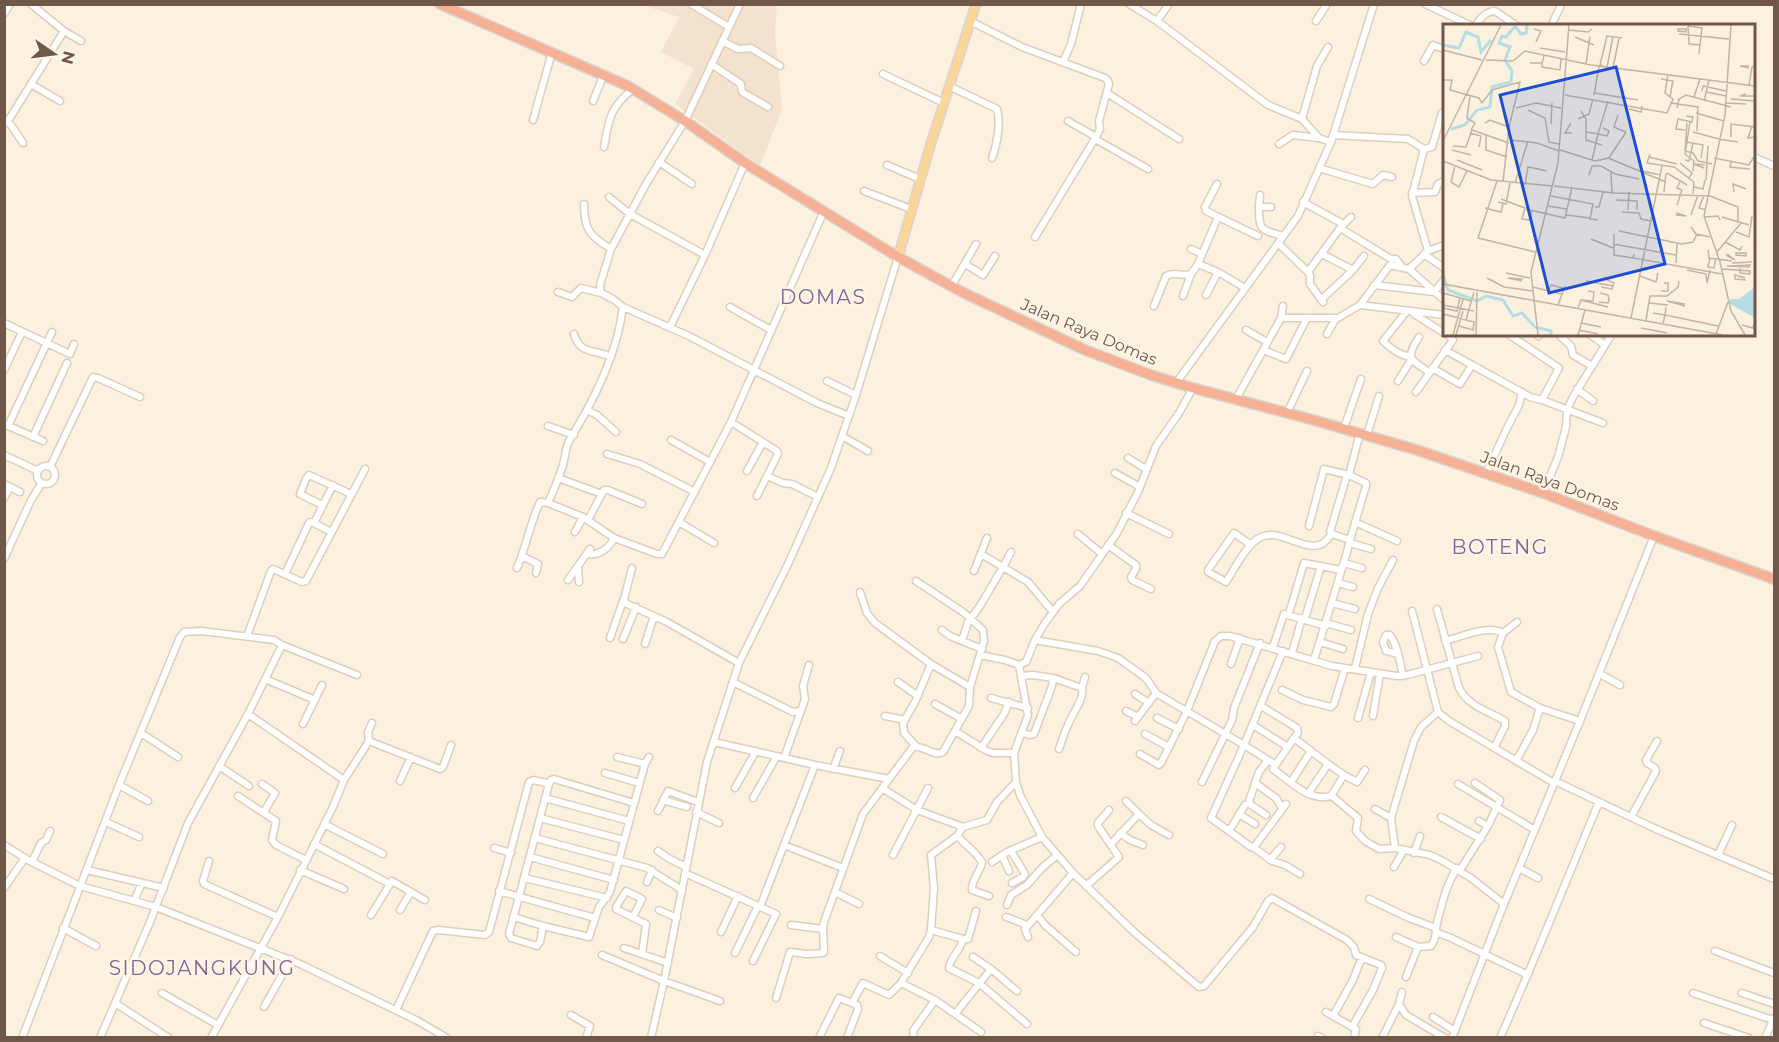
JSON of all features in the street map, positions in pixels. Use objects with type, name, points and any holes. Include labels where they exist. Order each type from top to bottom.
[{"type":"highway","name":"Jalan Raya Domas","points":[[440,4],[633,89],[898,257],[951,287],[1085,350],[1176,383],[1344,428],[1486,474],[1774,579]]},
{"type":"main road","points":[[898,257],[920,178],[976,4]]},
{"type":"street","points":[[4,14],[10,4]]},
{"type":"street","points":[[31,4],[64,31],[81,41]]},
{"type":"street","points":[[691,4],[729,27]]},
{"type":"street","points":[[601,292],[600,285],[610,252],[659,162],[685,121],[740,4]]},
{"type":"street","points":[[1063,63],[1071,44],[1081,4]]},
{"type":"street","points":[[1130,4],[1157,21],[1268,105],[1302,119],[1319,138]]},
{"type":"street","points":[[1157,21],[1169,4]]},
{"type":"street","points":[[1316,21],[1327,4]]},
{"type":"street","points":[[1176,383],[1298,216],[1331,142],[1374,4]]},
{"type":"street","points":[[1552,24],[1560,5],[1564,7],[1565,4]]},
{"type":"street","points":[[1430,5],[1470,24]]},
{"type":"street","points":[[1476,24],[1487,13],[1497,8],[1515,24]]},
{"type":"street","points":[[970,21],[1022,47],[1105,78],[1109,84],[1096,138],[1035,237]]},
{"type":"street","points":[[23,143],[6,121],[64,31]]},
{"type":"street","points":[[722,41],[738,49],[751,48],[780,66]]},
{"type":"street","points":[[1424,61],[1433,45],[1443,49]]},
{"type":"street","points":[[1302,119],[1317,66],[1328,47]]},
{"type":"street","points":[[533,120],[552,52]]},
{"type":"street","points":[[711,64],[741,84],[742,92],[768,107]]},
{"type":"street","points":[[884,74],[944,103]]},
{"type":"street","points":[[593,101],[604,75]]},
{"type":"street","points":[[31,84],[60,101]]},
{"type":"street","points":[[949,87],[999,112],[993,158]]},
{"type":"street","points":[[604,147],[615,105],[633,89]]},
{"type":"street","points":[[1107,93],[1179,139]]},
{"type":"street","points":[[1333,135],[1408,139],[1424,149],[1432,147],[1443,112]]},
{"type":"street","points":[[1068,122],[1148,169]]},
{"type":"street","points":[[1279,144],[1293,135],[1331,142]]},
{"type":"street","points":[[1424,149],[1412,193],[1413,201],[1426,252],[1443,267]]},
{"type":"street","points":[[1755,157],[1774,166]]},
{"type":"street","points":[[659,162],[692,184]]},
{"type":"street","points":[[670,327],[705,255],[745,162]]},
{"type":"street","points":[[887,165],[920,178]]},
{"type":"street","points":[[1319,168],[1373,184],[1383,175],[1392,177]]},
{"type":"street","points":[[1412,193],[1435,192],[1443,179]]},
{"type":"street","points":[[1217,184],[1205,207],[1206,211],[1258,236]]},
{"type":"street","points":[[864,191],[911,209]]},
{"type":"street","points":[[1260,195],[1260,227],[1283,236]]},
{"type":"street","points":[[609,197],[630,214],[705,255]]},
{"type":"street","points":[[1304,202],[1391,259],[1396,259],[1402,267]]},
{"type":"street","points":[[584,204],[587,224],[593,237],[610,252]]},
{"type":"street","points":[[1259,207],[1272,207]]},
{"type":"street","points":[[517,568],[540,502],[548,503],[586,519],[614,538],[662,554],[731,422],[824,211]]},
{"type":"street","points":[[1183,296],[1218,217]]},
{"type":"street","points":[[1308,272],[1351,217]]},
{"type":"street","points":[[1278,243],[1308,272],[1310,284],[1323,302],[1364,256]]},
{"type":"street","points":[[951,287],[976,244]]},
{"type":"street","points":[[1409,269],[1426,252],[1443,245]]},
{"type":"street","points":[[1191,249],[1202,254]]},
{"type":"street","points":[[1322,254],[1353,270]]},
{"type":"street","points":[[965,264],[983,275],[995,256]]},
{"type":"street","points":[[651,1038],[707,762],[739,663],[788,564],[818,497],[842,435],[898,257]]},
{"type":"street","points":[[1198,264],[1218,272],[1245,288]]},
{"type":"street","points":[[1281,318],[1336,318],[1360,305],[1390,265],[1409,269],[1443,299]]},
{"type":"street","points":[[1206,295],[1218,272]]},
{"type":"street","points":[[1154,306],[1166,276],[1173,273],[1186,276],[1191,274]]},
{"type":"street","points":[[1434,292],[1443,280]]},
{"type":"street","points":[[1374,285],[1434,292]]},
{"type":"street","points":[[558,292],[572,297],[581,288],[601,292],[623,308],[670,327],[817,403],[849,416]]},
{"type":"street","points":[[1360,305],[1443,315]]},
{"type":"street","points":[[1236,399],[1281,318],[1283,306]]},
{"type":"street","points":[[729,307],[771,330]]},
{"type":"street","points":[[548,503],[568,445],[611,357],[620,332],[623,308]]},
{"type":"street","points":[[1409,311],[1443,332]]},
{"type":"street","points":[[1409,311],[1383,341],[1394,351],[1460,384],[1472,365]]},
{"type":"street","points":[[1263,350],[1286,359],[1307,318]]},
{"type":"street","points":[[1327,334],[1336,318]]},
{"type":"street","points":[[4,323],[70,354],[74,344]]},
{"type":"street","points":[[1246,330],[1267,342]]},
{"type":"street","points":[[4,370],[22,332]]},
{"type":"street","points":[[43,441],[6,425],[52,332]]},
{"type":"street","points":[[574,334],[576,341],[584,349],[604,353],[611,357]]},
{"type":"street","points":[[1416,392],[1453,340],[1448,336]]},
{"type":"street","points":[[1513,336],[1559,368],[1542,400]]},
{"type":"street","points":[[1592,336],[1605,345]]},
{"type":"street","points":[[1543,493],[1558,457],[1568,410],[1577,389],[1611,336]]},
{"type":"street","points":[[1398,381],[1411,358],[1411,349],[1419,337]]},
{"type":"street","points":[[1561,337],[1571,346],[1573,355],[1592,366]]},
{"type":"street","points":[[1445,350],[1530,397],[1603,423]]},
{"type":"street","points":[[33,437],[67,363]]},
{"type":"street","points":[[1287,413],[1307,371]]},
{"type":"street","points":[[50,467],[93,377],[140,397]]},
{"type":"street","points":[[1344,428],[1361,379]]},
{"type":"street","points":[[827,381],[856,394]]},
{"type":"street","points":[[942,630],[981,652],[1020,665],[1026,662],[1035,640],[1053,612],[1080,586],[1122,523],[1140,487],[1156,446],[1193,388]]},
{"type":"street","points":[[1577,389],[1593,401]]},
{"type":"street","points":[[1486,474],[1519,405],[1522,392]]},
{"type":"street","points":[[1332,534],[1330,532],[1348,475],[1379,396]]},
{"type":"street","points":[[587,410],[597,415],[616,432]]},
{"type":"street","points":[[731,422],[777,451],[757,496]]},
{"type":"street","points":[[548,426],[574,435]]},
{"type":"street","points":[[842,435],[868,451]]},
{"type":"street","points":[[671,440],[710,462]]},
{"type":"street","points":[[747,471],[763,442]]},
{"type":"street","points":[[607,454],[633,461],[695,492]]},
{"type":"street","points":[[4,455],[38,471]]},
{"type":"street","points":[[1128,458],[1146,469]]},
{"type":"street","points":[[46,466],[56,474],[51,483],[47,484],[42,483],[37,476],[38,471],[46,466]]},
{"type":"street","points":[[247,636],[270,571],[273,569],[302,582],[306,581],[365,469]]},
{"type":"street","points":[[1309,526],[1323,470],[1348,475],[1364,482],[1366,486],[1314,660]]},
{"type":"street","points":[[1115,472],[1140,487]]},
{"type":"street","points":[[322,505],[300,494],[306,479],[311,475],[351,494]]},
{"type":"street","points":[[767,476],[792,484],[818,497]]},
{"type":"street","points":[[558,478],[602,494]]},
{"type":"street","points":[[4,559],[31,500],[42,483]]},
{"type":"street","points":[[4,498],[7,485],[20,492]]},
{"type":"street","points":[[314,523],[333,485]]},
{"type":"street","points":[[575,532],[604,490],[642,504]]},
{"type":"street","points":[[1126,513],[1169,534]]},
{"type":"street","points":[[285,574],[310,522],[331,532]]},
{"type":"street","points":[[679,522],[714,543]]},
{"type":"street","points":[[1355,522],[1397,540]]},
{"type":"street","points":[[1251,545],[1234,533],[1208,572],[1226,582],[1251,545],[1260,537],[1270,535],[1313,546],[1324,542],[1332,534]]},
{"type":"street","points":[[1078,534],[1101,553]]},
{"type":"street","points":[[1332,534],[1371,549]]},
{"type":"street","points":[[1433,1017],[1453,1034],[1504,904],[1600,674],[1653,536]]},
{"type":"street","points":[[568,580],[589,551],[595,554],[606,549],[614,538]]},
{"type":"street","points":[[974,571],[987,538]]},
{"type":"street","points":[[1108,545],[1136,564],[1132,580],[1151,589]]},
{"type":"street","points":[[962,641],[968,622],[1011,552]]},
{"type":"street","points":[[981,554],[1028,582],[1053,612]]},
{"type":"street","points":[[522,556],[538,564],[536,573]]},
{"type":"street","points":[[1355,668],[1368,614],[1378,588],[1393,560]]},
{"type":"street","points":[[1290,610],[1304,563],[1362,568]]},
{"type":"street","points":[[578,565],[579,582]]},
{"type":"street","points":[[1292,653],[1321,566]]},
{"type":"street","points":[[610,638],[632,568]]},
{"type":"street","points":[[916,581],[983,630],[984,641],[970,687],[969,706],[943,752],[939,754],[916,746],[904,733],[903,723],[918,696],[931,664]]},
{"type":"street","points":[[1338,583],[1353,587]]},
{"type":"street","points":[[860,592],[867,613],[875,623],[931,664],[970,687]]},
{"type":"street","points":[[623,601],[667,622],[739,663]]},
{"type":"street","points":[[1332,603],[1355,609]]},
{"type":"street","points":[[623,639],[636,608]]},
{"type":"street","points":[[1437,609],[1459,688],[1465,698],[1475,706],[1505,721],[1505,726],[1494,748]]},
{"type":"street","points":[[1412,611],[1438,712],[1443,717],[1554,782],[1774,879]]},
{"type":"street","points":[[1273,647],[1283,615],[1304,617],[1351,630]]},
{"type":"street","points":[[645,644],[654,616]]},
{"type":"street","points":[[1517,622],[1503,633],[1498,647],[1510,690],[1540,708],[1581,721]]},
{"type":"street","points":[[1445,641],[1490,629],[1503,633]]},
{"type":"street","points":[[22,1038],[119,785],[184,632],[202,631],[274,640],[357,675]]},
{"type":"street","points":[[1140,754],[1159,765],[1161,763],[1179,729],[1217,638],[1224,636],[1240,638],[1345,668],[1403,676],[1478,656]]},
{"type":"street","points":[[1231,664],[1240,638]]},
{"type":"street","points":[[1035,640],[1090,649],[1115,657],[1146,678],[1156,693],[1244,745],[1308,794],[1317,798],[1331,796],[1358,818],[1355,830],[1365,841],[1379,849],[1395,848],[1430,855],[1458,869],[1504,904]]},
{"type":"street","points":[[1320,642],[1343,649]]},
{"type":"street","points":[[1202,782],[1232,720],[1234,708],[1260,643]]},
{"type":"street","points":[[109,1038],[101,1036],[164,888],[188,824],[248,714],[282,645]]},
{"type":"street","points":[[1282,651],[1253,725],[1211,818],[1270,860],[1285,865],[1300,874]]},
{"type":"street","points":[[1398,654],[1403,676]]},
{"type":"street","points":[[753,798],[781,757],[805,699],[803,686],[809,665]]},
{"type":"street","points":[[1020,665],[1028,719],[1014,753],[1016,782],[1020,795],[1042,837],[1073,873],[1134,932],[1188,978],[1202,987],[1253,927],[1272,898],[1347,940],[1354,947],[1356,955],[1381,965],[1382,968],[1373,990],[1352,1027]]},
{"type":"street","points":[[1281,690],[1303,700],[1333,706],[1345,668]]},
{"type":"street","points":[[1358,718],[1371,672]]},
{"type":"street","points":[[1373,716],[1380,674]]},
{"type":"street","points":[[1600,674],[1620,686]]},
{"type":"street","points":[[1022,676],[1053,678],[1082,688]]},
{"type":"street","points":[[1059,749],[1068,723],[1080,703],[1085,677]]},
{"type":"street","points":[[1023,733],[1034,734],[1053,678]]},
{"type":"street","points":[[265,680],[315,700]]},
{"type":"street","points":[[733,682],[794,712],[800,711]]},
{"type":"street","points":[[898,682],[918,696]]},
{"type":"street","points":[[303,724],[322,685]]},
{"type":"street","points":[[1126,711],[1136,719],[1156,693]]},
{"type":"street","points":[[1135,694],[1149,703]]},
{"type":"street","points":[[991,698],[1028,708]]},
{"type":"street","points":[[981,748],[1002,718],[1009,702]]},
{"type":"street","points":[[935,704],[962,719]]},
{"type":"street","points":[[1362,705],[1375,708]]},
{"type":"street","points":[[1261,706],[1297,728],[1298,734],[1275,767]]},
{"type":"street","points":[[1516,761],[1533,730],[1540,708]]},
{"type":"street","points":[[1395,848],[1391,818],[1417,733],[1438,712]]},
{"type":"street","points":[[248,714],[344,780]]},
{"type":"street","points":[[885,716],[905,720]]},
{"type":"street","points":[[1158,718],[1179,729]]},
{"type":"street","points":[[211,1038],[279,917],[344,780],[369,741],[368,732],[372,723]]},
{"type":"street","points":[[1253,725],[1288,747]]},
{"type":"street","points":[[955,731],[993,753],[1014,753]]},
{"type":"street","points":[[141,733],[178,757]]},
{"type":"street","points":[[1145,734],[1169,747]]},
{"type":"street","points":[[1294,738],[1328,764],[1357,782],[1365,770]]},
{"type":"street","points":[[369,741],[442,769],[451,746]]},
{"type":"street","points":[[1630,817],[1656,771],[1646,760],[1657,741]]},
{"type":"street","points":[[714,742],[833,769],[889,779]]},
{"type":"street","points":[[776,998],[788,954],[792,952],[823,953],[822,929],[863,814],[909,752],[916,746]]},
{"type":"street","points":[[735,788],[756,751]]},
{"type":"street","points":[[833,769],[840,751]]},
{"type":"street","points":[[1291,782],[1311,751]]},
{"type":"street","points":[[400,781],[411,757]]},
{"type":"street","points":[[618,757],[645,764]]},
{"type":"street","points":[[514,917],[589,937],[599,907],[607,898],[620,861],[639,783],[649,757]]},
{"type":"street","points":[[1266,815],[1249,803],[1259,772],[1267,762]]},
{"type":"street","points":[[1308,794],[1328,764]]},
{"type":"street","points":[[735,953],[759,906],[815,765]]},
{"type":"street","points":[[219,766],[249,786]]},
{"type":"street","points":[[605,773],[639,783]]},
{"type":"street","points":[[1331,796],[1344,775]]},
{"type":"street","points":[[543,926],[537,946],[511,938],[509,934],[550,780],[554,779],[634,803]]},
{"type":"street","points":[[396,1010],[434,931],[487,934],[529,782],[534,780],[549,784]]},
{"type":"street","points":[[882,788],[917,810],[963,827],[987,820],[997,802],[1016,782]]},
{"type":"street","points":[[1253,847],[1284,806],[1255,783]]},
{"type":"street","points":[[1396,937],[1418,947],[1431,946],[1437,930],[1446,888],[1481,838],[1498,807],[1499,798],[1475,783]]},
{"type":"street","points":[[262,784],[275,793],[264,812]]},
{"type":"street","points":[[1458,784],[1535,830]]},
{"type":"street","points":[[119,785],[148,801]]},
{"type":"street","points":[[893,855],[928,788]]},
{"type":"street","points":[[658,811],[668,791],[698,802]]},
{"type":"street","points":[[238,796],[276,821],[272,840],[274,843],[306,860]]},
{"type":"street","points":[[545,798],[629,821]]},
{"type":"street","points":[[663,800],[687,807]]},
{"type":"street","points":[[1126,801],[1150,825],[1169,835]]},
{"type":"street","points":[[1500,1038],[1599,802]]},
{"type":"street","points":[[1229,831],[1245,805]]},
{"type":"street","points":[[1375,809],[1391,818]]},
{"type":"street","points":[[1086,886],[1118,859],[1119,855],[1098,825],[1109,810]]},
{"type":"street","points":[[696,813],[719,823]]},
{"type":"street","points":[[1111,844],[1139,814]]},
{"type":"street","points":[[1239,814],[1255,824]]},
{"type":"street","points":[[1441,817],[1481,838]]},
{"type":"street","points":[[540,818],[624,840]]},
{"type":"street","points":[[1479,821],[1488,826]]},
{"type":"street","points":[[106,822],[139,837]]},
{"type":"street","points":[[324,824],[383,854]]},
{"type":"street","points":[[1718,855],[1732,825]]},
{"type":"street","points":[[852,1003],[863,983],[889,995],[908,973],[929,937],[934,888],[931,858],[934,853],[957,836],[963,827]]},
{"type":"street","points":[[32,862],[50,831]]},
{"type":"street","points":[[1120,833],[1143,845]]},
{"type":"street","points":[[957,836],[981,862],[972,890],[989,896]]},
{"type":"street","points":[[1414,852],[1420,836]]},
{"type":"street","points":[[535,837],[652,870],[682,890]]},
{"type":"street","points":[[992,862],[1042,837]]},
{"type":"street","points":[[314,844],[390,884]]},
{"type":"street","points":[[4,845],[80,886],[156,907],[262,947],[396,1010],[447,1038]]},
{"type":"street","points":[[784,845],[843,868]]},
{"type":"street","points":[[1270,860],[1281,847]]},
{"type":"street","points":[[494,848],[511,853]]},
{"type":"street","points":[[1394,867],[1404,850]]},
{"type":"street","points":[[658,851],[686,870],[776,914],[753,962]]},
{"type":"street","points":[[1011,851],[1025,874],[1012,883]]},
{"type":"street","points":[[1002,855],[1010,871]]},
{"type":"street","points":[[1007,905],[1011,896],[1027,885],[1057,855]]},
{"type":"street","points":[[531,857],[614,879]]},
{"type":"street","points":[[4,888],[25,858]]},
{"type":"street","points":[[209,861],[204,884],[279,917]]},
{"type":"street","points":[[1520,868],[1538,878]]},
{"type":"street","points":[[87,870],[164,888]]},
{"type":"street","points":[[300,870],[344,889]]},
{"type":"street","points":[[647,882],[652,870]]},
{"type":"street","points":[[1028,937],[1025,932],[1027,926],[1073,873]]},
{"type":"street","points":[[525,878],[607,898]]},
{"type":"street","points":[[371,915],[392,881],[425,900]]},
{"type":"street","points":[[134,901],[142,883]]},
{"type":"street","points":[[499,891],[595,918]]},
{"type":"street","points":[[633,917],[642,898],[626,891],[616,909],[646,924],[642,954]]},
{"type":"street","points":[[400,910],[411,892]]},
{"type":"street","points":[[835,892],[859,904]]},
{"type":"street","points":[[721,932],[738,896]]},
{"type":"street","points":[[1369,899],[1528,975]]},
{"type":"street","points":[[659,910],[677,918]]},
{"type":"street","points":[[930,930],[968,939],[976,911]]},
{"type":"street","points":[[1037,915],[1076,952]]},
{"type":"street","points":[[1006,917],[1027,926]]},
{"type":"street","points":[[790,925],[822,929]]},
{"type":"street","points":[[63,928],[96,946]]},
{"type":"street","points":[[963,939],[949,963],[949,968],[979,984],[1027,1024]]},
{"type":"street","points":[[1406,977],[1418,947]]},
{"type":"street","points":[[624,948],[668,963]]},
{"type":"street","points":[[1715,951],[1774,973]]},
{"type":"street","points":[[602,955],[720,1001]]},
{"type":"street","points":[[880,956],[908,973]]},
{"type":"street","points":[[973,957],[1017,991]]},
{"type":"street","points":[[1353,1038],[1356,1030],[1330,1014],[1353,980],[1362,957]]},
{"type":"street","points":[[264,1006],[291,960]]},
{"type":"street","points":[[955,1014],[991,969]]},
{"type":"street","points":[[901,982],[935,1000],[981,1032]]},
{"type":"street","points":[[1382,1038],[1399,1004],[1402,992]]},
{"type":"street","points":[[162,993],[218,1025]]},
{"type":"street","points":[[1693,993],[1774,1019],[1765,1038]]},
{"type":"street","points":[[1742,993],[1774,1004]]},
{"type":"street","points":[[819,1038],[840,998],[857,1005],[858,1009],[847,1038]]},
{"type":"street","points":[[914,1038],[914,1031],[935,1000]]},
{"type":"street","points":[[115,1002],[169,1038]]},
{"type":"street","points":[[1399,1004],[1406,1015],[1444,1038]]},
{"type":"street","points":[[571,1015],[591,1027],[586,1038]]},
{"type":"street","points":[[1704,1023],[1749,1038]]},
{"type":"shaded area","points":[[643,5],[777,5],[775,32],[782,109],[760,166],[675,104],[694,69],[661,52],[679,17]]},
{"type":"district","name":"DOMAS","points":[[823,297]]},
{"type":"district","name":"BOTENG","points":[[1500,547]]},
{"type":"district","name":"SIDOJANGKUNG","points":[[202,968]]}]
